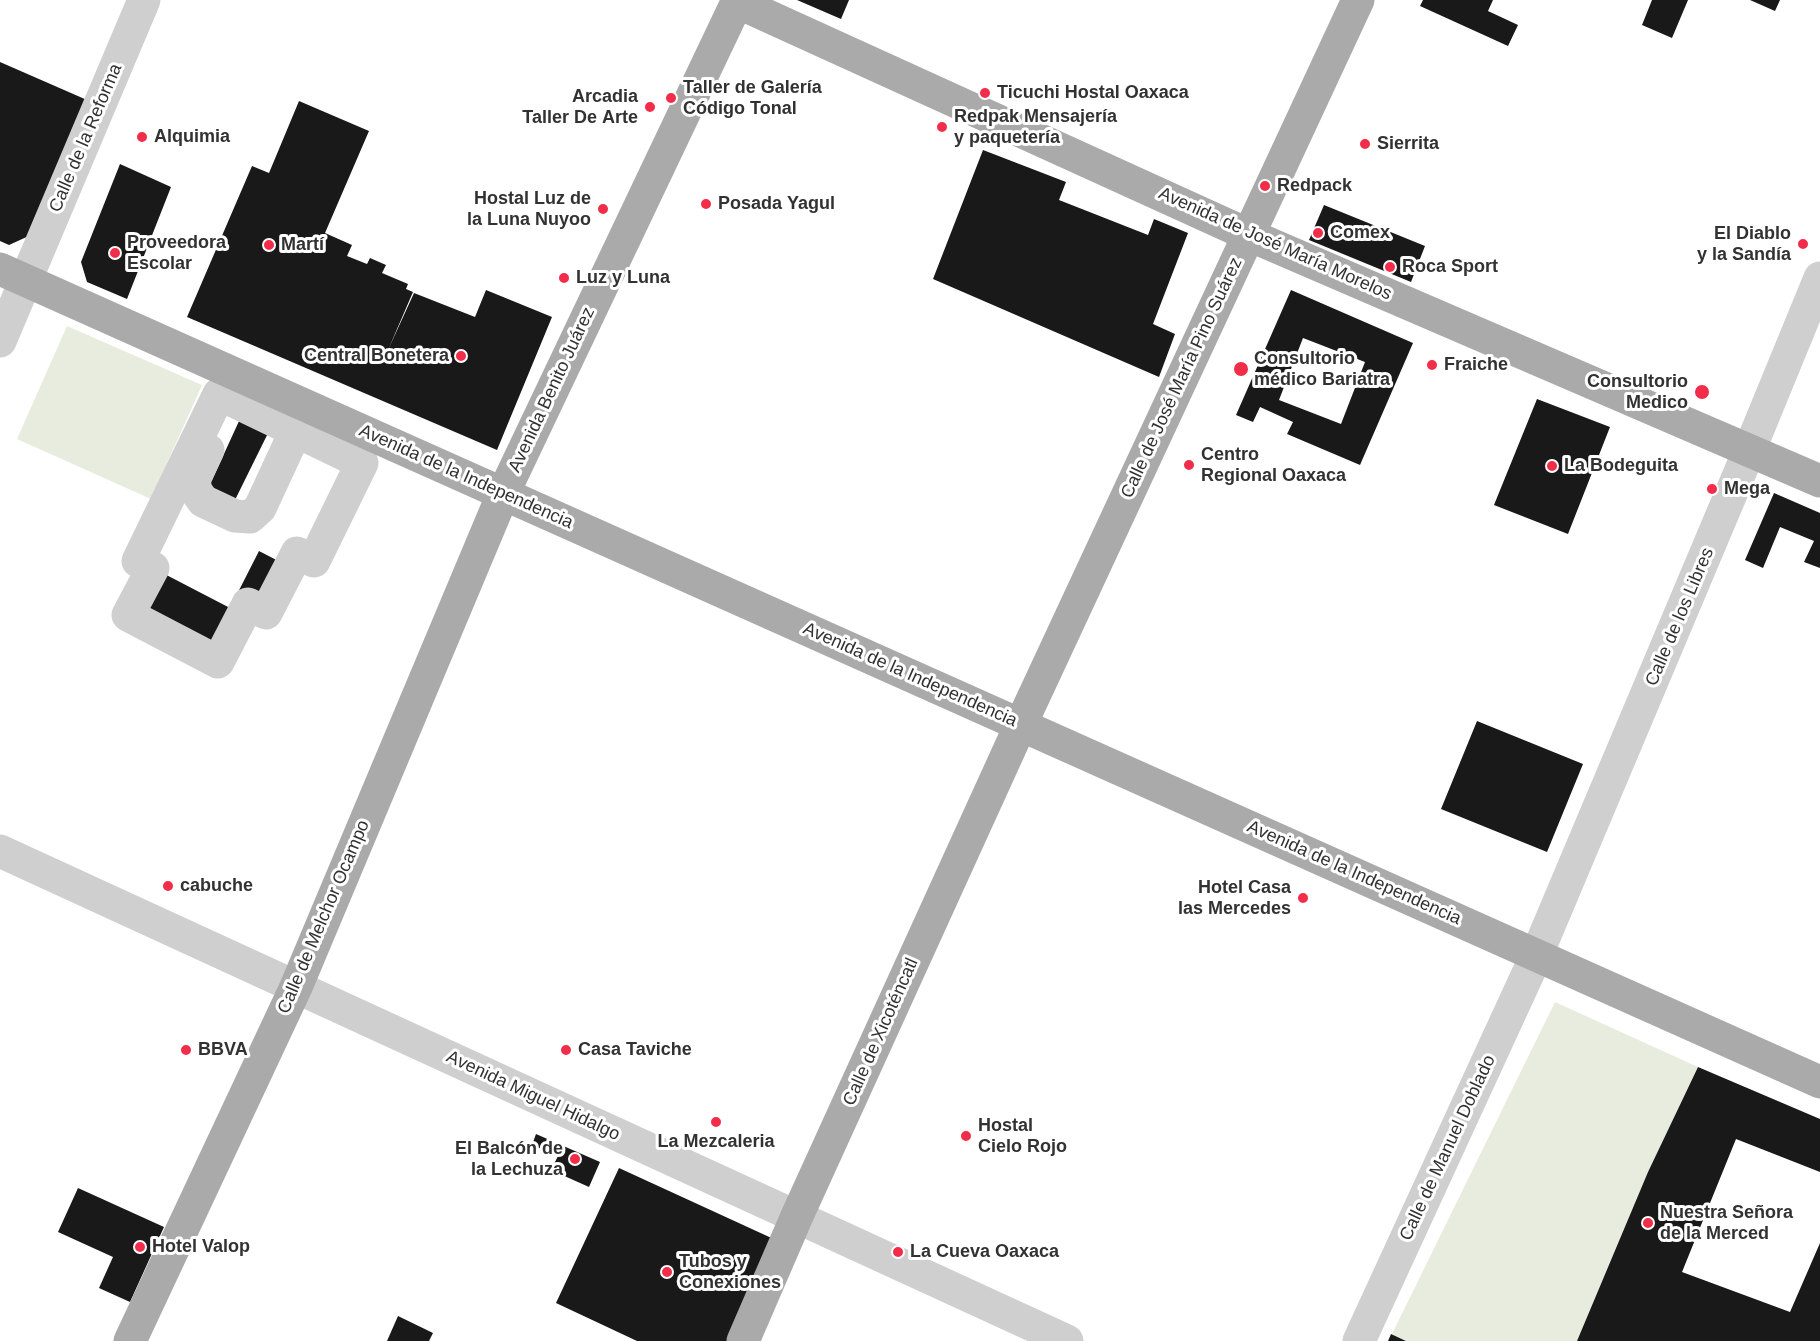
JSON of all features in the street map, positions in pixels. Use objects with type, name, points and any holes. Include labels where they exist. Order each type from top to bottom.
[{"type":"main road","name":"Calle de José María Pino Suárez","points":[[1021,724],[1358,0]]},
{"type":"main road","name":"Avenida de José María Morelos","points":[[736,1],[1250,235],[1820,481]]},
{"type":"main road","name":"Avenida Benito Juárez","points":[[505,491],[736,1]]},
{"type":"main road","name":"Avenida de la Independencia","points":[[18,275],[304,412],[505,491],[1820,1082]]},
{"type":"main road","name":"Calle de Melchor Ocampo","points":[[130,1341],[296,987],[505,491]]},
{"type":"main road","name":"Calle de Xicoténcatl","points":[[743,1341],[797,1216],[1021,724]]},
{"type":"street","name":"Calle de la Reforma","points":[[0,341],[18,275],[144,0]]},
{"type":"street","name":"Calle de los Libres","points":[[1537,954],[1820,278]]},
{"type":"street","points":[[240,382],[194,480],[196,491],[203,501],[235,516],[250,517],[260,508],[304,412],[362,463],[314,561],[297,553],[266,612],[248,604],[218,662],[128,615],[153,568],[138,561],[219,394],[240,382]]},
{"type":"street","name":"Avenida Miguel Hidalgo","points":[[0,851],[1066,1341]]},
{"type":"street","name":"Calle de Manuel Doblado","points":[[1359,1341],[1537,954]]},
{"type":"shaded area","points":[[67,326],[202,385],[151,499],[17,439]]},
{"type":"shaded area","points":[[1555,1002],[1698,1067],[1648,1172],[1577,1341],[1406,1341],[1392,1334]]},
{"type":"building","points":[[797,0],[849,0],[841,19]]},
{"type":"building","points":[[1423,0],[1493,0],[1488,11],[1518,25],[1508,46],[1420,6]]},
{"type":"building","points":[[1652,0],[1688,0],[1672,38],[1642,25]]},
{"type":"building","points":[[1750,0],[1780,0],[1775,11]]},
{"type":"building","points":[[0,62],[87,100],[31,235],[9,245],[0,241]]},
{"type":"building","points":[[299,101],[369,131],[325,233],[352,245],[347,256],[367,264],[370,258],[386,265],[382,273],[408,284],[406,289],[413,292],[388,350],[414,293],[475,317],[486,290],[552,317],[497,450],[187,317],[252,166],[269,173]]},
{"type":"building","points":[[983,150],[1066,182],[1059,200],[1148,235],[1154,219],[1188,233],[1153,324],[1175,334],[1159,377],[933,279]]},
{"type":"building","points":[[120,164],[171,187],[127,299],[87,282],[81,262]]},
{"type":"building","points":[[1324,205],[1425,246],[1411,282],[1309,240]]},
{"type":"building","points":[[1291,290],[1413,343],[1360,465],[1287,434],[1293,422],[1260,407],[1253,422],[1236,415]],"holes":[[[1303,338],[1365,362],[1341,424],[1279,400]]]},
{"type":"building","name":"La Bodeguita","points":[[1537,399],[1610,427],[1568,534],[1494,505]]},
{"type":"building","points":[[245,408],[274,421],[234,502],[207,491]]},
{"type":"building","points":[[1774,493],[1820,513],[1820,568],[1804,562],[1814,541],[1780,527],[1763,568],[1745,560]]},
{"type":"building","points":[[259,551],[288,566],[217,661],[129,615],[153,568],[230,608]]},
{"type":"building","points":[[1477,721],[1583,764],[1547,852],[1441,809]]},
{"type":"building","points":[[1698,1067],[1820,1119],[1820,1172],[1736,1139],[1682,1272],[1790,1312],[1820,1243],[1820,1341],[1577,1341],[1648,1172]]},
{"type":"building","name":"El Balcón de la Lechuza","points":[[536,1134],[600,1162],[589,1187],[551,1170],[558,1156],[532,1145]]},
{"type":"building","name":"Tubos y Conexiones","points":[[619,1168],[778,1241],[732,1341],[637,1341],[556,1303]]},
{"type":"building","points":[[78,1188],[164,1227],[130,1302],[99,1288],[113,1257],[58,1232]]},
{"type":"building","points":[[398,1316],[433,1333],[429,1341],[387,1341]]},
{"type":"building","points":[[1391,1334],[1406,1341],[1388,1341]]},
{"type":"place","name":"Ticuchi Hostal Oaxaca","points":[[985,93]]},
{"type":"place","name":"Taller de Galería Código Tonal","points":[[671,98]]},
{"type":"place","name":"Arcadia Taller De Arte","points":[[650,107]]},
{"type":"place","name":"Redpak Mensajería y paquetería","points":[[942,127]]},
{"type":"place","name":"Alquimia","points":[[142,137]]},
{"type":"place","name":"Sierrita","points":[[1365,144]]},
{"type":"place","name":"Redpack","points":[[1265,186]]},
{"type":"place","name":"Posada Yagul","points":[[706,204]]},
{"type":"place","name":"Hostal Luz de la Luna Nuyoo","points":[[603,209]]},
{"type":"place","name":"Comex","points":[[1318,233]]},
{"type":"place","name":"El Diablo y la Sandía","points":[[1803,244]]},
{"type":"place","name":"Martí","points":[[269,245]]},
{"type":"place","name":"Proveedora Escolar","points":[[115,253]]},
{"type":"place","name":"Roca Sport","points":[[1390,267]]},
{"type":"place","name":"Luz y Luna","points":[[564,278]]},
{"type":"place","name":"Central Bonetera","points":[[461,356]]},
{"type":"place","name":"Fraiche","points":[[1432,365]]},
{"type":"place","name":"Consultorio médico Bariatra","points":[[1241,369]]},
{"type":"place","name":"Consultorio Medico","points":[[1702,392]]},
{"type":"place","name":"Centro Regional Oaxaca","points":[[1189,465]]},
{"type":"place","name":"La Bodeguita","points":[[1552,466]]},
{"type":"place","name":"Mega","points":[[1712,489]]},
{"type":"place","name":"cabuche","points":[[168,886]]},
{"type":"place","name":"Hotel Casa las Mercedes","points":[[1303,898]]},
{"type":"place","name":"BBVA","points":[[186,1050]]},
{"type":"place","name":"Casa Taviche","points":[[566,1050]]},
{"type":"place","name":"La Mezcaleria","points":[[716,1122]]},
{"type":"place","name":"Hostal Cielo Rojo","points":[[966,1136]]},
{"type":"place","name":"El Balcón de la Lechuza","points":[[575,1159]]},
{"type":"place","name":"Nuestra Señora de la Merced","points":[[1648,1223]]},
{"type":"place","name":"Hotel Valop","points":[[140,1247]]},
{"type":"place","name":"La Cueva Oaxaca","points":[[898,1252]]},
{"type":"place","name":"Tubos y Conexiones","points":[[667,1272]]}]
